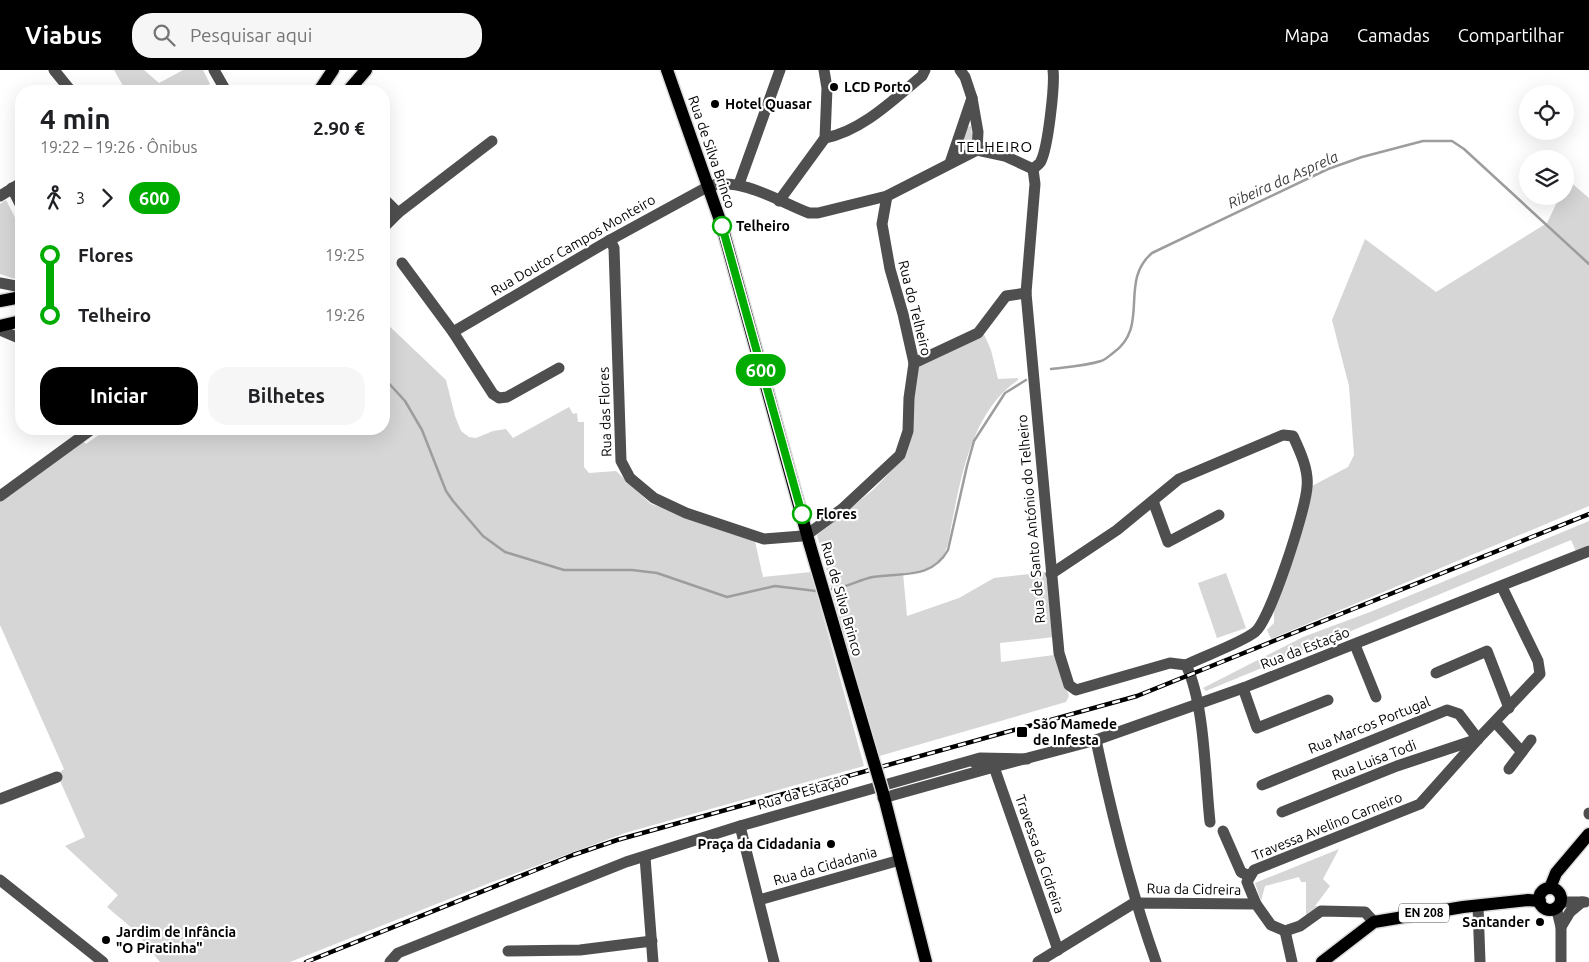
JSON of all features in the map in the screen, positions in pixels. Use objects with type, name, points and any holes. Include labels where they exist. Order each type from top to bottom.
[{"type":"main road","points":[[323,85],[333,70]]},
{"type":"main road","points":[[353,85],[366,70]]},
{"type":"main road","name":"Rua de Silva Brinco","points":[[667,70],[709,186],[883,796],[926,962]]},
{"type":"main road","points":[[0,301],[15,297]]},
{"type":"main road","points":[[0,326],[15,322]]},
{"type":"main road","points":[[1550,888],[1559,892],[1558,905],[1546,908],[1540,901],[1543,891],[1550,888],[1556,873],[1589,834]]},
{"type":"main road","name":"EN 208","points":[[1322,962],[1374,922],[1399,916],[1478,906],[1528,900],[1540,901]]},
{"type":"street","points":[[54,70],[66,85]]},
{"type":"street","points":[[214,70],[223,85]]},
{"type":"street","points":[[739,184],[780,70]]},
{"type":"street","points":[[779,201],[825,138],[827,88],[824,70]]},
{"type":"street","points":[[825,138],[839,136],[860,124],[916,82],[925,70]]},
{"type":"street","points":[[960,70],[965,77],[972,98],[978,132],[977,150]]},
{"type":"street","points":[[709,186],[739,184],[809,213],[818,213],[887,196],[977,150],[1037,165],[1050,120],[1054,79],[1053,70]]},
{"type":"street","points":[[950,163],[972,98]]},
{"type":"street","points":[[390,221],[492,141]]},
{"type":"street","name":"Rua de Santo António do Telheiro","points":[[1037,165],[1026,293],[1059,653],[1069,685],[1076,690],[1170,663],[1186,665]]},
{"type":"street","name":"Rua Doutor Campos Monteiro","points":[[453,332],[610,240],[709,186]]},
{"type":"street","points":[[0,196],[15,187]]},
{"type":"street","name":"Rua do Telheiro","points":[[808,538],[900,455],[908,431],[909,398],[914,363],[882,224],[887,196]]},
{"type":"street","points":[[390,205],[398,213]]},
{"type":"street","name":"Rua das Flores","points":[[610,240],[614,248],[621,461],[630,478],[654,498],[671,507],[739,532],[764,539],[808,538]]},
{"type":"street","points":[[402,263],[453,332],[493,394],[499,398],[507,397],[559,368]]},
{"type":"street","points":[[0,283],[15,286]]},
{"type":"street","points":[[914,363],[978,333],[1006,296],[1026,293]]},
{"type":"street","points":[[0,330],[15,336]]},
{"type":"street","points":[[0,496],[84,435]]},
{"type":"street","points":[[1051,574],[1117,530],[1179,478],[1283,435],[1292,436],[1302,454],[1308,486],[1297,528],[1267,617],[1256,632],[1186,665],[1194,682],[1198,704],[1210,822]]},
{"type":"street","points":[[1153,501],[1168,542],[1219,515]]},
{"type":"street","name":"Rua da Estação","points":[[883,796],[1096,740],[1243,688],[1589,552]]},
{"type":"street","name":"Travessa Avelino Carneiro","points":[[1256,904],[1247,882],[1254,870],[1420,804],[1540,674],[1538,661],[1502,587]]},
{"type":"street","points":[[1355,645],[1376,697]]},
{"type":"street","points":[[1436,673],[1487,651],[1509,708]]},
{"type":"street","points":[[1243,688],[1257,728],[1328,700]]},
{"type":"street","name":"Rua Marcos Portugal","points":[[1262,785],[1447,710],[1459,714],[1478,739]]},
{"type":"street","points":[[1495,722],[1522,752]]},
{"type":"street","name":"Rua Luisa Todi","points":[[1282,812],[1397,766],[1478,739]]},
{"type":"street","points":[[1096,740],[1134,903],[1156,962]]},
{"type":"street","points":[[1509,770],[1532,740]]},
{"type":"street","name":"Rua da Estação","points":[[390,962],[398,953],[626,862],[854,792],[971,762],[980,758],[1027,759]]},
{"type":"street","name":"Rua da Estação","points":[[971,762],[994,767]]},
{"type":"street","name":"Travessa da Cidreira","points":[[994,767],[1058,950]]},
{"type":"street","points":[[0,799],[57,777]]},
{"type":"street","points":[[740,826],[774,962]]},
{"type":"street","name":"Travessa Avelino Carneiro","points":[[1223,831],[1241,872],[1249,876]]},
{"type":"street","points":[[645,857],[653,962]]},
{"type":"street","name":"Rua da Cidadania","points":[[759,900],[900,860]]},
{"type":"street","points":[[0,880],[103,962]]},
{"type":"street","points":[[1561,962],[1561,927],[1558,905],[1585,902]]},
{"type":"street","points":[[1561,927],[1570,912],[1585,902]]},
{"type":"street","name":"Rua da Cidreira","points":[[1038,962],[1134,903],[1256,904],[1272,925],[1285,931]]},
{"type":"street","points":[[1478,906],[1480,962]]},
{"type":"street","points":[[1292,962],[1285,931],[1300,926],[1315,913],[1321,911],[1365,912],[1374,922]]},
{"type":"street","points":[[508,951],[580,950],[652,941]]},
{"type":"shaded area","points":[[114,70],[144,70],[159,83],[183,70],[203,70],[210,84],[208,85],[123,85]]},
{"type":"shaded area","points":[[971,126],[973,143],[966,152],[959,154],[967,127]]},
{"type":"shaded area","points":[[1574,185],[1589,198],[1589,506],[1271,639],[1267,630],[1274,623],[1274,609],[1312,486],[1348,467],[1354,455],[1349,386],[1332,320],[1365,239],[1436,292],[1547,223],[1556,205],[1574,205]]},
{"type":"shaded area","points":[[6,200],[15,217],[15,279],[0,274],[0,204]]},
{"type":"shaded area","points":[[390,327],[446,380],[455,416],[461,431],[469,437],[476,438],[493,431],[506,429],[513,438],[569,407],[573,414],[577,413],[578,422],[584,422],[584,467],[589,473],[616,471],[651,504],[754,537],[763,577],[811,572],[864,766],[625,833],[487,884],[290,962],[160,962],[133,929],[107,907],[118,895],[65,846],[85,837],[57,774],[64,769],[0,625],[0,501],[83,441],[86,444],[99,435],[390,435]]},
{"type":"shaded area","points":[[983,332],[991,350],[998,379],[1018,378],[1018,380],[990,408],[980,425],[965,463],[945,553],[939,561],[927,568],[903,573],[907,616],[959,598],[994,578],[1046,572],[1054,637],[1000,643],[1001,662],[1054,655],[1069,696],[1066,702],[876,757],[817,535],[874,489],[904,457],[917,365]]},
{"type":"shaded area","points":[[1589,521],[1589,545],[1576,551],[1571,540],[1206,691],[1203,688],[1303,637],[1370,612]]},
{"type":"shaded area","points":[[1226,573],[1246,628],[1217,638],[1198,583]]},
{"type":"shaded area","points":[[1339,849],[1323,879],[1330,886],[1315,906],[1318,906],[1306,915],[1306,882],[1301,882],[1299,877],[1265,886],[1261,901],[1255,883]]},
{"type":"waterway","name":"Ribeira da Asprela","points":[[1051,369],[1095,363],[1107,358],[1124,342],[1130,330],[1133,317],[1137,277],[1142,265],[1152,253],[1328,169],[1362,157],[1423,141],[1452,141],[1464,149],[1589,264]]},
{"type":"waterway","name":"Ribeira da Asprela","points":[[832,589],[873,577],[915,573],[933,566],[941,560],[948,550],[974,441],[1005,393],[1026,380]]},
{"type":"waterway","name":"Ribeira da Asprela","points":[[390,385],[405,401],[422,430],[446,491],[483,536],[505,552],[564,570],[632,570],[657,573],[727,597],[775,586],[816,591]]},
{"type":"railway","points":[[306,962],[573,855],[617,840],[1137,696],[1589,514]]},
{"type":"bus line","name":"600","points":[[722,226],[802,514]]},
{"type":"place","name":"LCD Porto","points":[[834,87]]},
{"type":"place","name":"Hotel Quasar","points":[[715,104]]},
{"type":"place","name":"Telheiro","points":[[722,226]]},
{"type":"place","name":"Flores","points":[[802,514]]},
{"type":"place","name":"São Mamede de Infesta","points":[[1022,732]]},
{"type":"place","name":"Praça da Cidadania","points":[[831,844]]},
{"type":"place","name":"Santander","points":[[1540,922]]},
{"type":"place","name":"Jardim de Infância \"O Piratinha\"","points":[[106,940]]},
{"type":"district","name":"TELHEIRO","points":[[995,147]]}]
